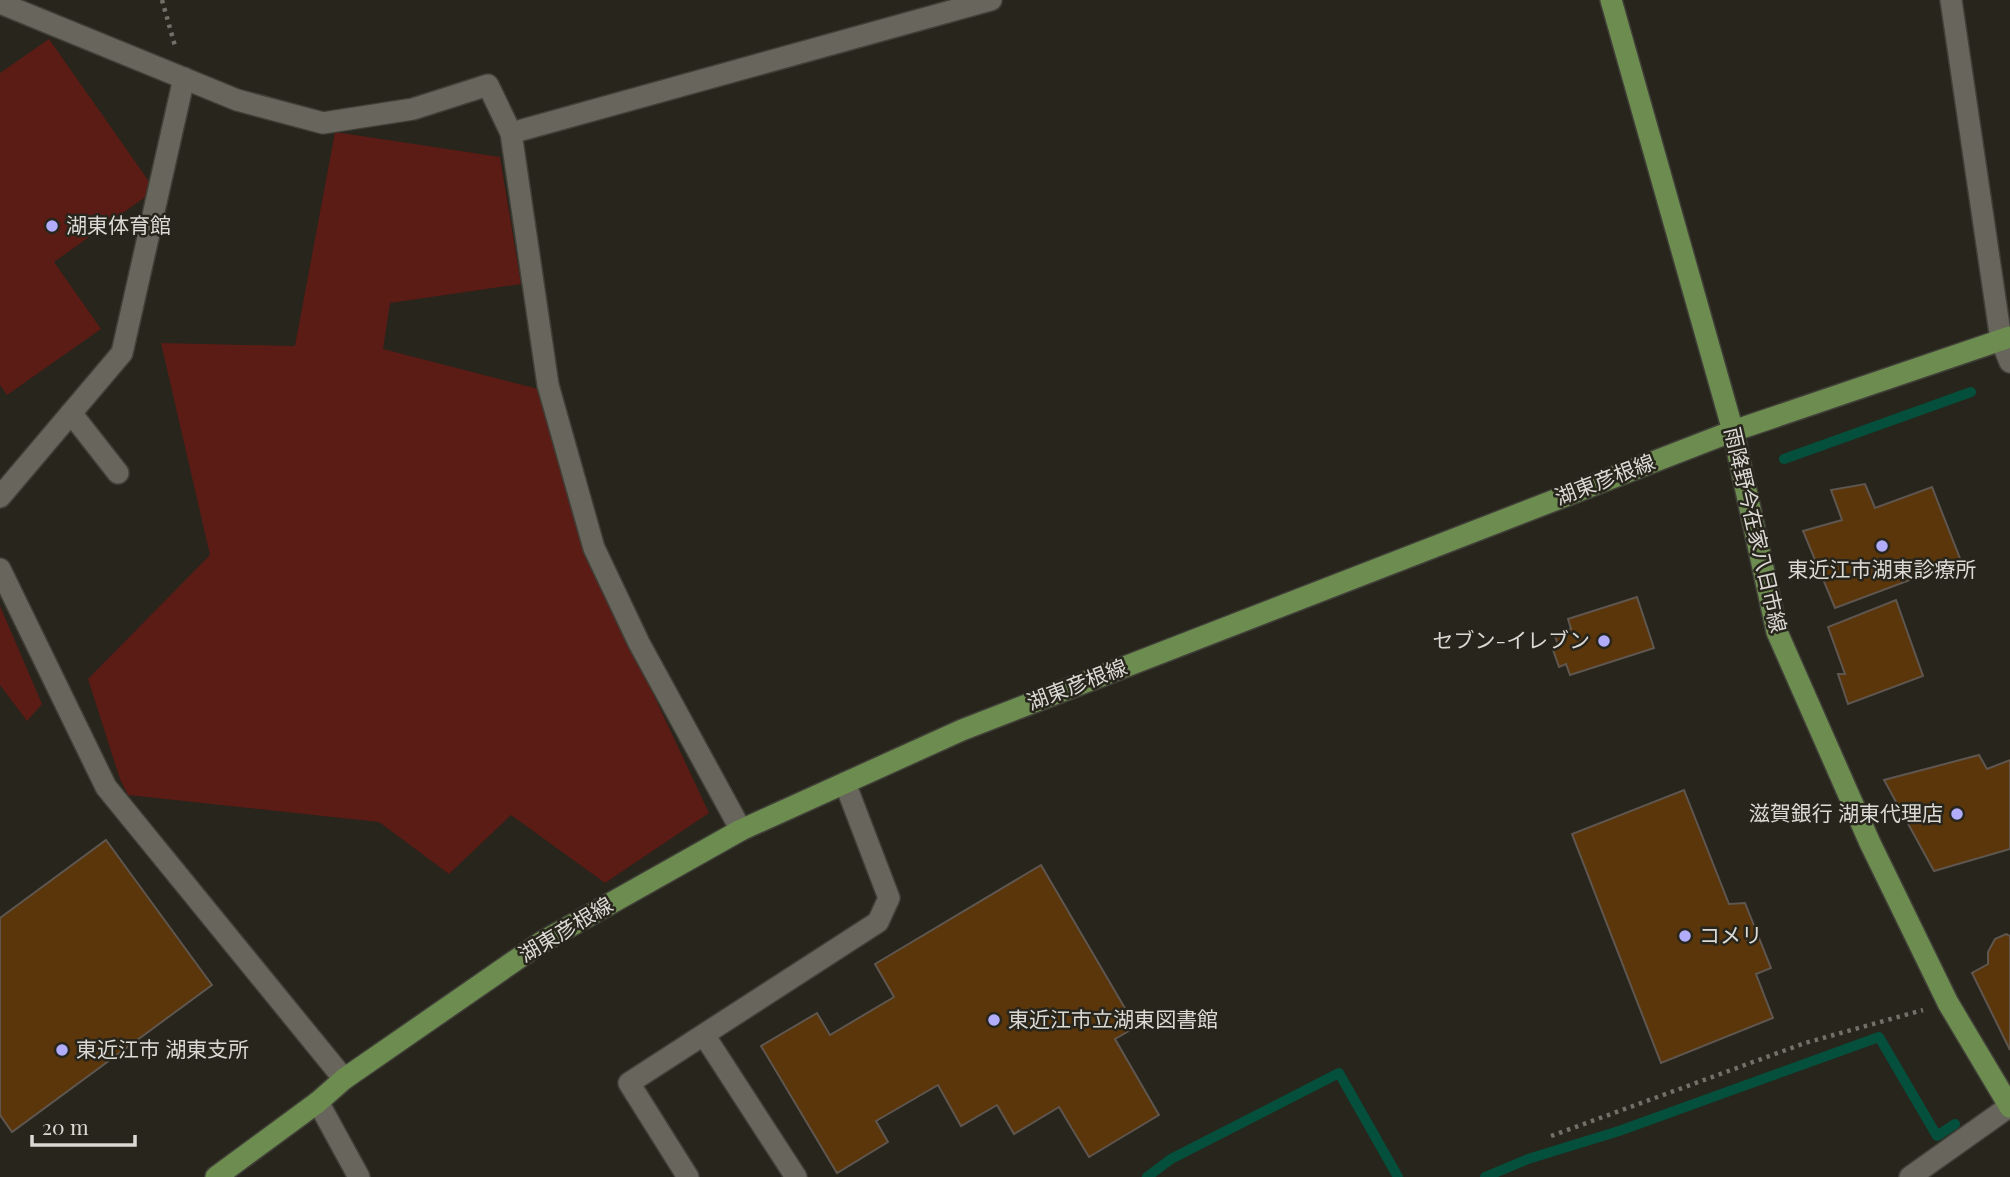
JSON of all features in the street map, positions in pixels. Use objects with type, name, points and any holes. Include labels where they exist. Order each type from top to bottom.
[{"type":"main road","name":"雨降野今在家八日市線","points":[[1611,0],[1733,431],[1777,632],[1870,843],[1948,1003],[2010,1106]]},
{"type":"main road","name":"湖東彦根線","points":[[216,1177],[318,1102],[344,1079],[542,942],[741,831],[962,730],[1733,431],[2006,338]]},
{"type":"street","points":[[511,133],[992,0]]},
{"type":"street","points":[[1951,0],[2010,362]]},
{"type":"street","points":[[0,3],[237,100],[323,123],[413,108],[488,85],[511,133],[548,385],[594,548],[639,643],[741,831]]},
{"type":"street","points":[[0,497],[122,353],[184,78]]},
{"type":"street","points":[[71,413],[118,473]]},
{"type":"street","points":[[0,569],[106,787],[344,1079]]},
{"type":"street","points":[[688,1177],[629,1083],[878,922],[889,898],[845,783]]},
{"type":"street","points":[[704,1034],[796,1177]]},
{"type":"street","points":[[318,1102],[359,1177]]},
{"type":"street","points":[[1910,1177],[2010,1106]]},
{"type":"path","points":[[162,0],[184,78]]},
{"type":"path","points":[[1551,1136],[1805,1043],[1948,1003]]},
{"type":"shaded area","name":"湖東体育館","points":[[49,39],[155,190],[54,262],[101,329],[7,395],[0,385],[0,73]]},
{"type":"shaded area","points":[[335,132],[500,157],[521,284],[390,303],[383,349],[550,392],[590,559],[709,813],[605,883],[511,815],[449,874],[379,822],[128,795],[120,779],[88,679],[210,555],[161,343],[295,346]]},
{"type":"shaded area","points":[[0,606],[42,704],[27,721],[0,685]]},
{"type":"building","name":"東近江市湖東診療所","points":[[1865,484],[1875,508],[1932,487],[1961,561],[1835,608],[1803,531],[1842,520],[1831,490]]},
{"type":"building","name":"セブン-イレブン","points":[[1637,597],[1654,648],[1570,675],[1566,664],[1559,667],[1552,647],[1559,647],[1554,634],[1571,629],[1568,619]]},
{"type":"building","points":[[1896,600],[1923,676],[1848,704],[1838,674],[1845,674],[1828,627]]},
{"type":"building","name":"滋賀銀行 湖東代理店","points":[[1979,755],[1987,769],[2010,760],[2010,849],[1934,871],[1884,780]]},
{"type":"building","name":"コメリ","points":[[1684,790],[1729,904],[1745,903],[1771,968],[1756,974],[1773,1018],[1661,1063],[1572,834]]},
{"type":"building","name":"東近江市 湖東支所","points":[[106,840],[212,985],[12,1132],[0,1115],[0,918]]},
{"type":"building","name":"東近江市立湖東図書館","points":[[1041,865],[1136,1027],[1115,1039],[1159,1115],[1089,1157],[1059,1107],[1014,1134],[997,1105],[961,1126],[938,1085],[876,1121],[888,1142],[837,1173],[761,1046],[817,1013],[830,1035],[894,997],[875,964]]},
{"type":"building","points":[[2006,934],[2010,936],[2010,1050],[1972,973],[1988,964],[1988,952],[1995,939]]},
{"type":"waterway","points":[[1784,459],[1971,392]]},
{"type":"waterway","points":[[1485,1177],[1528,1159],[1619,1131],[1879,1037],[1937,1136],[1955,1124]]},
{"type":"waterway","points":[[1147,1177],[1171,1159],[1339,1073],[1398,1177]]},
{"type":"place","name":"湖東体育館","points":[[52,226]]},
{"type":"place","name":"東近江市湖東診療所","points":[[1882,546]]},
{"type":"place","name":"セブン-イレブン","points":[[1604,641]]},
{"type":"place","name":"滋賀銀行 湖東代理店","points":[[1957,814]]},
{"type":"place","name":"コメリ","points":[[1685,936]]},
{"type":"place","name":"東近江市立湖東図書館","points":[[994,1020]]},
{"type":"place","name":"東近江市 湖東支所","points":[[62,1050]]}]
